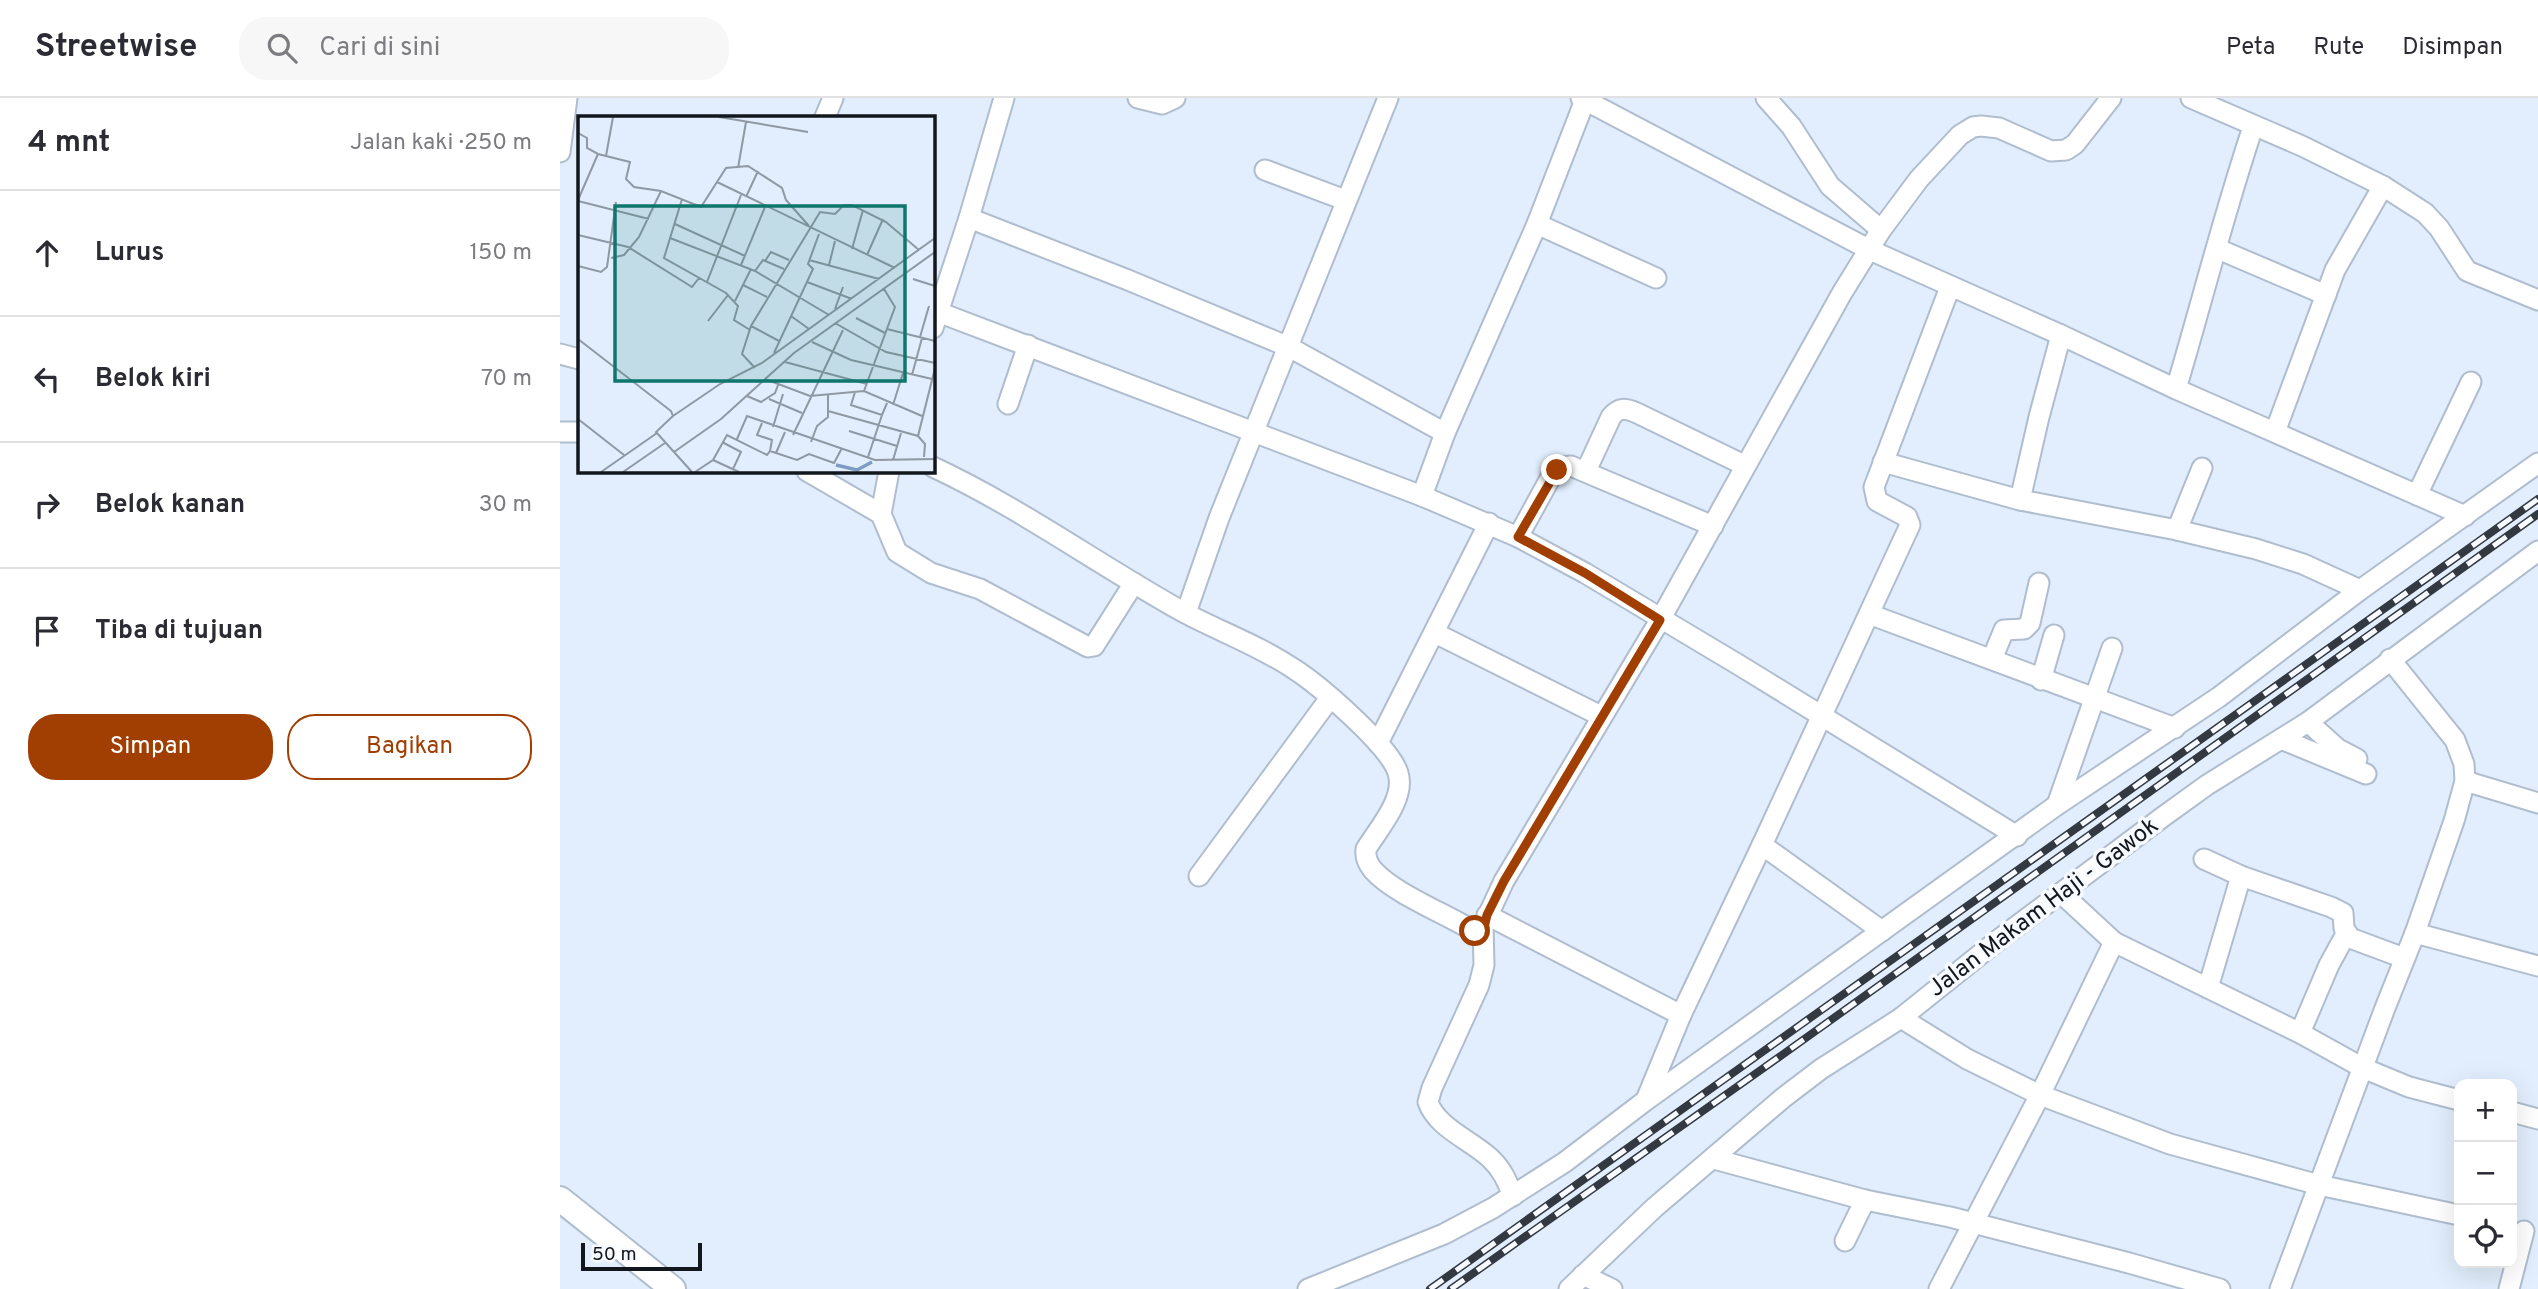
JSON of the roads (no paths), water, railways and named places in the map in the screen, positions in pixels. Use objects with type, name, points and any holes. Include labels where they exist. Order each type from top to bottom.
[{"type":"main road","points":[[560,1199],[673,1289]]},
{"type":"street","points":[[560,152],[568,129],[567,98]]},
{"type":"street","points":[[825,116],[833,98]]},
{"type":"street","points":[[1004,98],[969,218],[935,320],[1028,345],[1489,523],[1585,573],[2017,836]]},
{"type":"street","points":[[1138,98],[1161,104],[1174,98]]},
{"type":"street","points":[[1186,613],[1219,518],[1388,98]]},
{"type":"street","points":[[1766,98],[1791,126],[1830,186],[1881,230]]},
{"type":"street","points":[[1513,1196],[1505,1176],[1490,1158],[1438,1119],[1428,1102],[1479,985],[1483,965],[1482,936],[1487,915],[1504,881],[1660,620],[1842,293],[1881,230],[1919,179],[1952,143],[1967,130],[1981,125],[1990,126],[2051,151],[2062,151],[2075,144],[2111,98]]},
{"type":"street","points":[[2191,98],[2302,146],[2383,186],[2409,202],[2439,228],[2467,271],[2538,300]]},
{"type":"street","points":[[1422,496],[1445,433],[1537,224],[1583,99],[1870,250],[2465,516]]},
{"type":"street","points":[[2176,389],[2253,127]]},
{"type":"street","points":[[1265,170],[1345,200]]},
{"type":"street","points":[[2275,432],[2336,270],[2383,186]]},
{"type":"street","points":[[969,218],[1289,347],[1445,433]]},
{"type":"street","points":[[1537,224],[1656,278]]},
{"type":"street","points":[[2218,249],[2326,295]]},
{"type":"street","points":[[1645,1101],[1681,1015],[1910,522],[1907,517],[1881,504],[1875,497],[1874,487],[1950,287]]},
{"type":"street","points":[[2020,500],[2061,335]]},
{"type":"street","points":[[1008,404],[1028,345]]},
{"type":"street","points":[[560,354],[578,359]]},
{"type":"street","points":[[2417,495],[2471,382]]},
{"type":"street","points":[[1586,471],[1611,417],[1622,408],[1637,412],[1745,466]]},
{"type":"street","points":[[560,432],[578,432]]},
{"type":"street","points":[[1883,463],[2020,500],[2177,530],[2256,550],[2303,564],[2360,590]]},
{"type":"street","points":[[1308,1289],[1444,1234],[1513,1196],[1574,1155],[2057,805],[2175,728],[2360,590],[2538,463]]},
{"type":"street","points":[[1518,537],[1557,470],[1571,466],[1713,526]]},
{"type":"street","points":[[934,468],[1052,533],[1186,613],[1292,667],[1330,698],[1378,743],[1395,765],[1400,784],[1394,803],[1366,849],[1366,858],[1373,870],[1385,880],[1482,936]]},
{"type":"street","points":[[2177,530],[2202,468]]},
{"type":"street","points":[[809,472],[881,514]]},
{"type":"street","points":[[889,472],[881,514],[897,552],[931,573],[980,589],[1088,647],[1094,646],[1135,583]]},
{"type":"street","points":[[1378,743],[1489,523]]},
{"type":"street","name":"Jalan Makam Haji - Gawok","points":[[1576,1282],[1654,1208],[1714,1159],[1747,1126],[1821,1069],[1901,1018],[2061,893],[2207,785],[2308,722],[2538,551]]},
{"type":"street","points":[[1992,659],[2004,630],[2028,626],[2039,583]]},
{"type":"street","points":[[1869,614],[2175,728]]},
{"type":"street","points":[[1435,633],[1601,716]]},
{"type":"street","points":[[2041,680],[2054,635]]},
{"type":"street","points":[[2057,805],[2112,648]]},
{"type":"street","points":[[2280,1289],[2415,933],[2465,781],[2455,740],[2390,659]]},
{"type":"street","points":[[1199,876],[1330,698]]},
{"type":"street","points":[[2281,739],[2362,767],[2308,722]]},
{"type":"street","points":[[2465,781],[2538,803]]},
{"type":"street","points":[[1762,845],[1882,931]]},
{"type":"street","points":[[2204,859],[2241,876],[2341,911],[2346,934],[2329,965],[2300,1033]]},
{"type":"street","points":[[2208,988],[2241,876]]},
{"type":"street","points":[[2061,893],[2114,942],[2300,1033],[2362,1068],[2409,1087],[2454,1099]]},
{"type":"street","points":[[1487,915],[1681,1015]]},
{"type":"street","points":[[2415,933],[2538,966]]},
{"type":"street","points":[[2346,934],[2363,944],[2404,958]]},
{"type":"street","points":[[1940,1289],[2114,942]]},
{"type":"street","points":[[1901,1018],[1967,1059],[2040,1094],[2170,1144],[2319,1185],[2454,1215]]},
{"type":"street","points":[[2517,1113],[2538,1119]]},
{"type":"street","points":[[1714,1159],[1865,1200],[1973,1223],[2220,1289]]},
{"type":"street","points":[[1845,1241],[1865,1200]]},
{"type":"street","points":[[2509,1289],[2525,1231]]},
{"type":"street","points":[[1576,1282],[1612,1289]]},
{"type":"railway","points":[[1430,1289],[2538,499]]},
{"type":"railway","points":[[1451,1289],[2538,514]]}]
